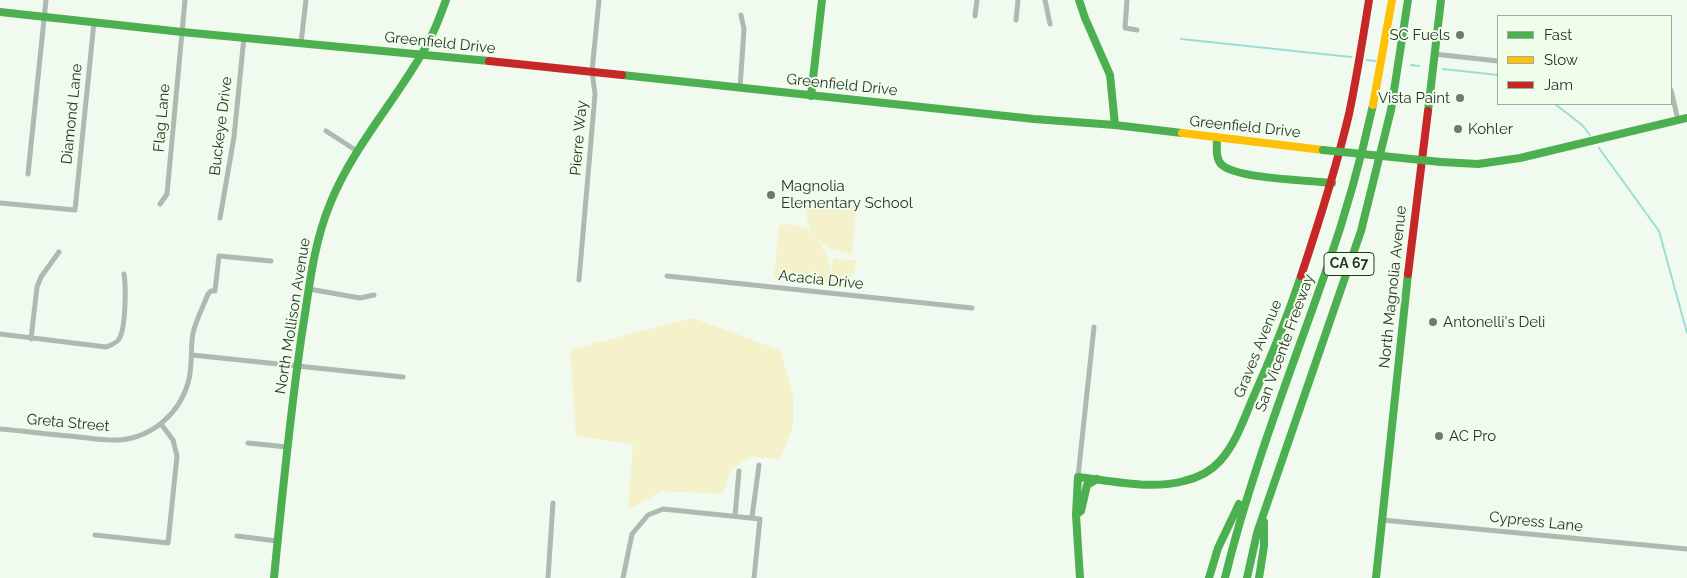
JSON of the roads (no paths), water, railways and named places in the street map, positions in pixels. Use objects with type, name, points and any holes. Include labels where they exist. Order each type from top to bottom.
[{"type":"main road","name":"North Mollison Avenue","points":[[274,578],[297,366],[319,238],[330,203],[356,151],[423,54],[442,14],[446,0]]},
{"type":"main road","points":[[811,96],[822,0]]},
{"type":"main road","points":[[1079,0],[1089,30],[1108,69],[1114,100],[1115,125]]},
{"type":"main road","name":"Graves Avenue","points":[[1078,477],[1155,485],[1182,482],[1207,472],[1228,452],[1236,439],[1280,334],[1312,246],[1332,183],[1356,81],[1369,0]]},
{"type":"main road","name":"San Vicente Freeway","points":[[1225,578],[1241,513],[1254,472],[1328,264],[1350,196],[1374,107],[1384,58],[1392,0]]},
{"type":"main road","name":"North Magnolia Avenue","points":[[1376,578],[1414,223],[1441,0]]},
{"type":"main road","name":"CA 67","points":[[1246,578],[1263,514],[1361,230],[1391,110],[1408,2]]},
{"type":"main road","name":"Greenfield Drive","points":[[0,12],[182,32],[592,71],[1034,119],[1115,125],[1217,139],[1441,162],[1478,164],[1520,158],[1687,118]]},
{"type":"main road","points":[[1217,139],[1219,160],[1222,166],[1231,170],[1332,183]]},
{"type":"main road","points":[[1209,578],[1218,548],[1254,472]]},
{"type":"main road","points":[[1078,477],[1076,515],[1080,578]]},
{"type":"main road","points":[[1076,515],[1081,512],[1087,486],[1097,478]]},
{"type":"main road","points":[[1259,578],[1264,546],[1263,514]]},
{"type":"street","points":[[28,174],[46,0]]},
{"type":"street","name":"Flag Lane","points":[[160,204],[167,194],[185,0]]},
{"type":"street","points":[[301,43],[306,0]]},
{"type":"street","name":"Pierre Way","points":[[579,280],[595,94],[592,71],[599,0]]},
{"type":"street","points":[[975,16],[977,0]]},
{"type":"street","points":[[1016,20],[1018,0]]},
{"type":"street","points":[[1045,0],[1050,24]]},
{"type":"street","points":[[1127,0],[1125,28],[1138,30]]},
{"type":"street","points":[[740,88],[744,29],[741,15]]},
{"type":"street","name":"Diamond Lane","points":[[0,203],[75,210],[94,21]]},
{"type":"street","name":"Buckeye Drive","points":[[220,218],[234,137],[244,38]]},
{"type":"street","points":[[1434,54],[1497,60]]},
{"type":"street","points":[[1672,94],[1678,120]]},
{"type":"street","points":[[326,131],[356,151]]},
{"type":"street","points":[[31,339],[37,287],[41,277],[59,252]]},
{"type":"street","points":[[95,535],[168,543],[177,456],[173,440],[161,424],[174,411],[190,379],[193,335],[196,322],[208,294],[211,291],[215,291],[219,256],[271,261]]},
{"type":"street","points":[[0,334],[106,347],[116,343],[121,334],[126,289],[124,274]]},
{"type":"street","name":"Acacia Drive","points":[[668,276],[972,308]]},
{"type":"street","points":[[309,289],[360,298],[374,295]]},
{"type":"street","points":[[1078,477],[1094,327]]},
{"type":"street","points":[[192,356],[403,377]]},
{"type":"street","name":"Greta Street","points":[[0,429],[110,440],[133,437],[161,424]]},
{"type":"street","points":[[248,443],[287,447]]},
{"type":"street","points":[[752,517],[759,465]]},
{"type":"street","points":[[735,516],[740,471]]},
{"type":"street","points":[[548,578],[553,503]]},
{"type":"street","points":[[623,578],[632,534],[648,515],[663,509],[760,519],[754,578]]},
{"type":"street","name":"Cypress Lane","points":[[1382,520],[1687,550]]},
{"type":"street","points":[[237,536],[277,541]]},
{"type":"waterway","points":[[1181,39],[1351,57]]},
{"type":"waterway","points":[[1367,60],[1375,61]]},
{"type":"waterway","points":[[1411,65],[1419,66]]},
{"type":"waterway","points":[[1443,69],[1497,75]]},
{"type":"waterway","points":[[1556,105],[1582,125],[1590,135]]},
{"type":"waterway","points":[[1599,148],[1659,231],[1687,333]]},
{"type":"place","name":"SC Fuels","points":[[1460,35]]},
{"type":"place","name":"Vista Paint","points":[[1460,98]]},
{"type":"place","name":"Kohler","points":[[1458,129]]},
{"type":"place","name":"Magnolia Elementary School","points":[[771,195]]},
{"type":"place","name":"Antonelli's Deli","points":[[1433,322]]},
{"type":"place","name":"AC Pro","points":[[1439,436]]}]
